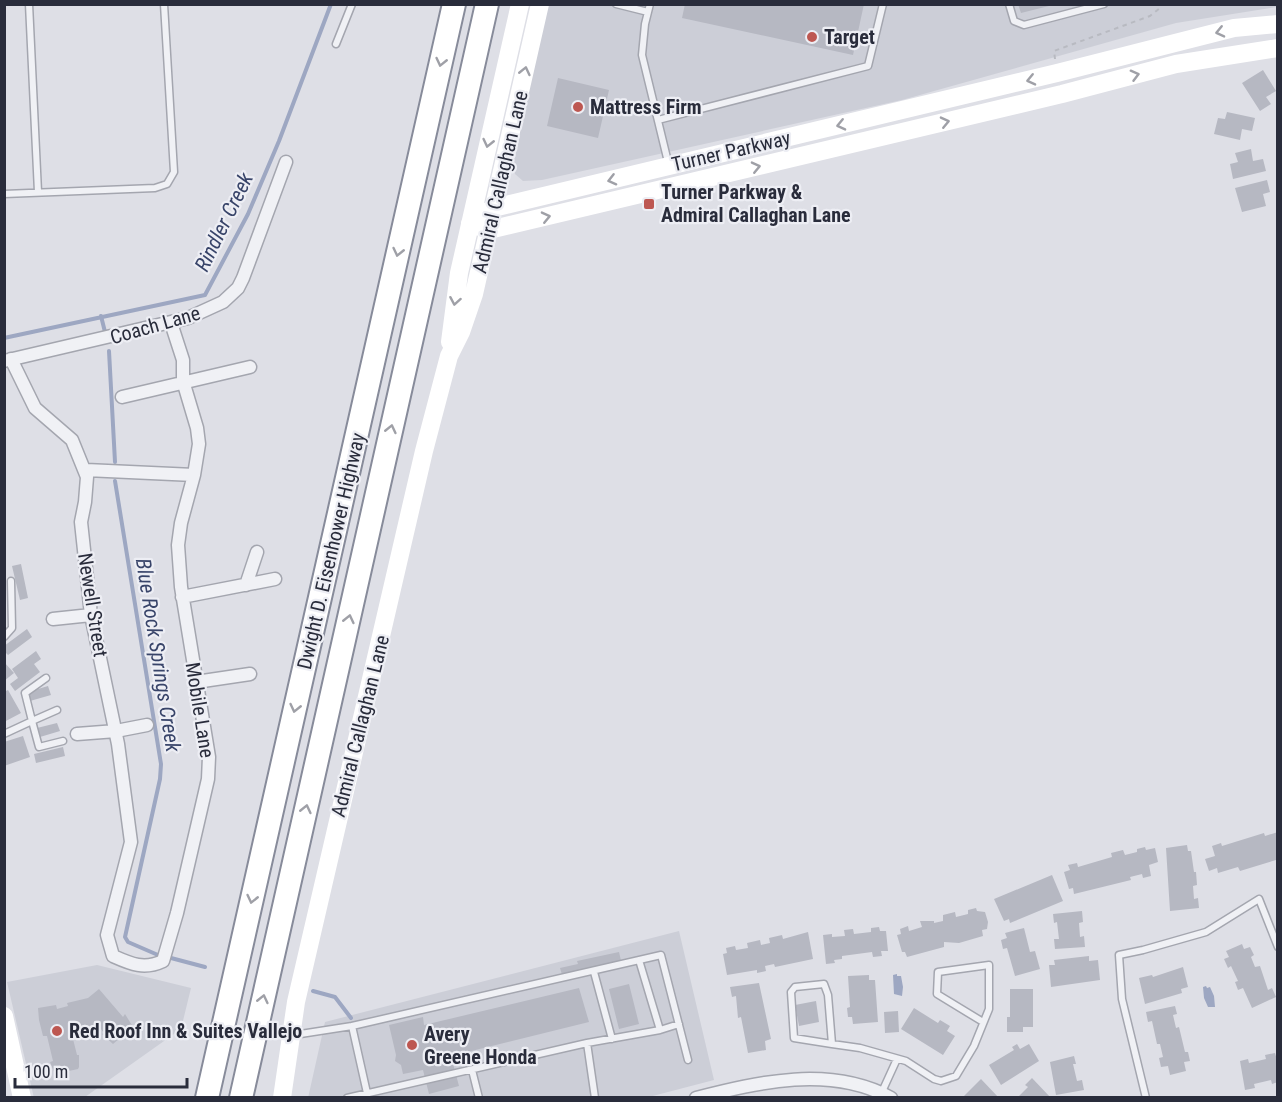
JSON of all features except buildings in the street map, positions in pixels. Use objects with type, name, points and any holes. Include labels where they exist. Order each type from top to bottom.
[{"type":"highway","name":"Dwight D. Eisenhower Highway","points":[[207,1098],[454,4]]},
{"type":"highway","name":"Dwight D. Eisenhower Highway","points":[[241,1098],[487,4]]},
{"type":"street","name":"Admiral Callaghan Lane","points":[[282,1098],[296,1002],[424,450],[449,356],[453,312],[470,223],[520,4]]},
{"type":"street","name":"Admiral Callaghan Lane","points":[[449,356],[461,332],[474,294],[540,4]]},
{"type":"street","name":"Turner Parkway","points":[[470,223],[493,208],[1057,74],[1234,28],[1278,24]]},
{"type":"street","name":"Turner Parkway","points":[[489,230],[1062,94],[1176,64],[1278,48]]},
{"type":"street","name":"Coach Lane","points":[[8,360],[171,323],[213,308],[237,288],[286,162]]},
{"type":"street","points":[[470,223],[489,230]]},
{"type":"street","name":"Mobile Lane","points":[[123,874],[107,935],[113,956],[136,966],[152,966],[163,961],[177,913],[208,779],[209,757],[183,597],[178,545],[199,444],[197,428],[183,381],[183,360],[171,323]]},
{"type":"street","name":"Newell Street","points":[[8,360],[35,408],[72,440],[86,470],[85,502],[81,522],[91,615],[116,731],[131,842],[123,874]]},
{"type":"street","points":[[122,396],[250,367]]},
{"type":"street","points":[[86,470],[194,475]]},
{"type":"street","points":[[246,585],[257,552]]},
{"type":"street","points":[[183,597],[275,579]]},
{"type":"street","points":[[53,619],[91,615]]},
{"type":"street","points":[[196,682],[250,674]]},
{"type":"street","points":[[77,734],[116,731],[147,725]]},
{"type":"street","points":[[4,1017],[22,1098]]},
{"type":"street","points":[[696,1098],[748,1085],[791,1079],[839,1081],[884,1096]]},
{"type":"lane","points":[[29,4],[38,192]]},
{"type":"lane","points":[[4,194],[155,188],[167,184],[174,172],[164,4]]},
{"type":"lane","points":[[336,44],[352,4]]},
{"type":"lane","points":[[616,4],[648,12]]},
{"type":"lane","points":[[650,4],[642,55],[669,166]]},
{"type":"lane","points":[[658,120],[868,66],[883,4]]},
{"type":"lane","points":[[1009,4],[1014,21],[1024,25],[1104,4]]},
{"type":"lane","points":[[4,637],[12,628],[11,581]]},
{"type":"lane","points":[[46,678],[25,693],[39,747],[63,741]]},
{"type":"lane","points":[[4,734],[57,710]]},
{"type":"lane","points":[[1146,1098],[1122,999],[1119,955],[1206,932],[1260,899],[1278,947]]},
{"type":"lane","points":[[291,1035],[352,1026],[661,955],[688,1060]]},
{"type":"lane","points":[[639,960],[660,1030]]},
{"type":"lane","points":[[832,1044],[828,995],[824,984],[795,987],[791,992],[794,1038],[832,1044],[860,1048],[906,1061],[941,1081],[956,1076],[974,1046],[989,1009],[989,966],[938,972],[937,994],[983,1023]]},
{"type":"lane","points":[[594,972],[612,1039]]},
{"type":"lane","points":[[347,1098],[679,1024]]},
{"type":"lane","points":[[352,1026],[367,1093]]},
{"type":"lane","points":[[588,1043],[595,1098]]},
{"type":"lane","points":[[884,1096],[897,1059]]},
{"type":"lane","points":[[472,1070],[480,1098]]},
{"type":"path","points":[[1057,74],[1053,51],[1150,16],[1160,8],[1159,4]]},
{"type":"shaded area","points":[[547,5],[1277,5],[1277,7],[1176,23],[902,100],[542,180],[523,181],[515,174],[512,157]]},
{"type":"shaded area","points":[[679,931],[714,1080],[645,1098],[308,1098],[325,1022]]},
{"type":"shaded area","points":[[97,965],[191,988],[181,1029],[85,1097],[34,1098],[7,982]]},
{"type":"water","points":[[893,975],[901,976],[902,996],[894,994]]},
{"type":"water","points":[[1203,987],[1210,987],[1214,996],[1215,1007],[1208,1007],[1204,998]]},
{"type":"waterway","name":"Rindler Creek","points":[[4,338],[205,295],[248,214],[279,141],[331,4]]},
{"type":"waterway","points":[[101,316],[105,332]]},
{"type":"waterway","points":[[109,351],[115,462]]},
{"type":"waterway","name":"Blue Rock Springs Creek","points":[[115,481],[161,764],[160,779],[125,937],[128,942],[158,955]]},
{"type":"waterway","points":[[171,958],[205,967]]},
{"type":"waterway","points":[[313,991],[335,997],[351,1018]]},
{"type":"place","name":"Target","points":[[812,37]]},
{"type":"place","name":"Mattress Firm","points":[[578,107]]},
{"type":"place","name":"Turner Parkway & Admiral Callaghan Lane","points":[[649,204]]},
{"type":"place","name":"Red Roof Inn & Suites Vallejo","points":[[57,1031]]},
{"type":"place","name":"Avery Greene Honda","points":[[412,1045]]}]
